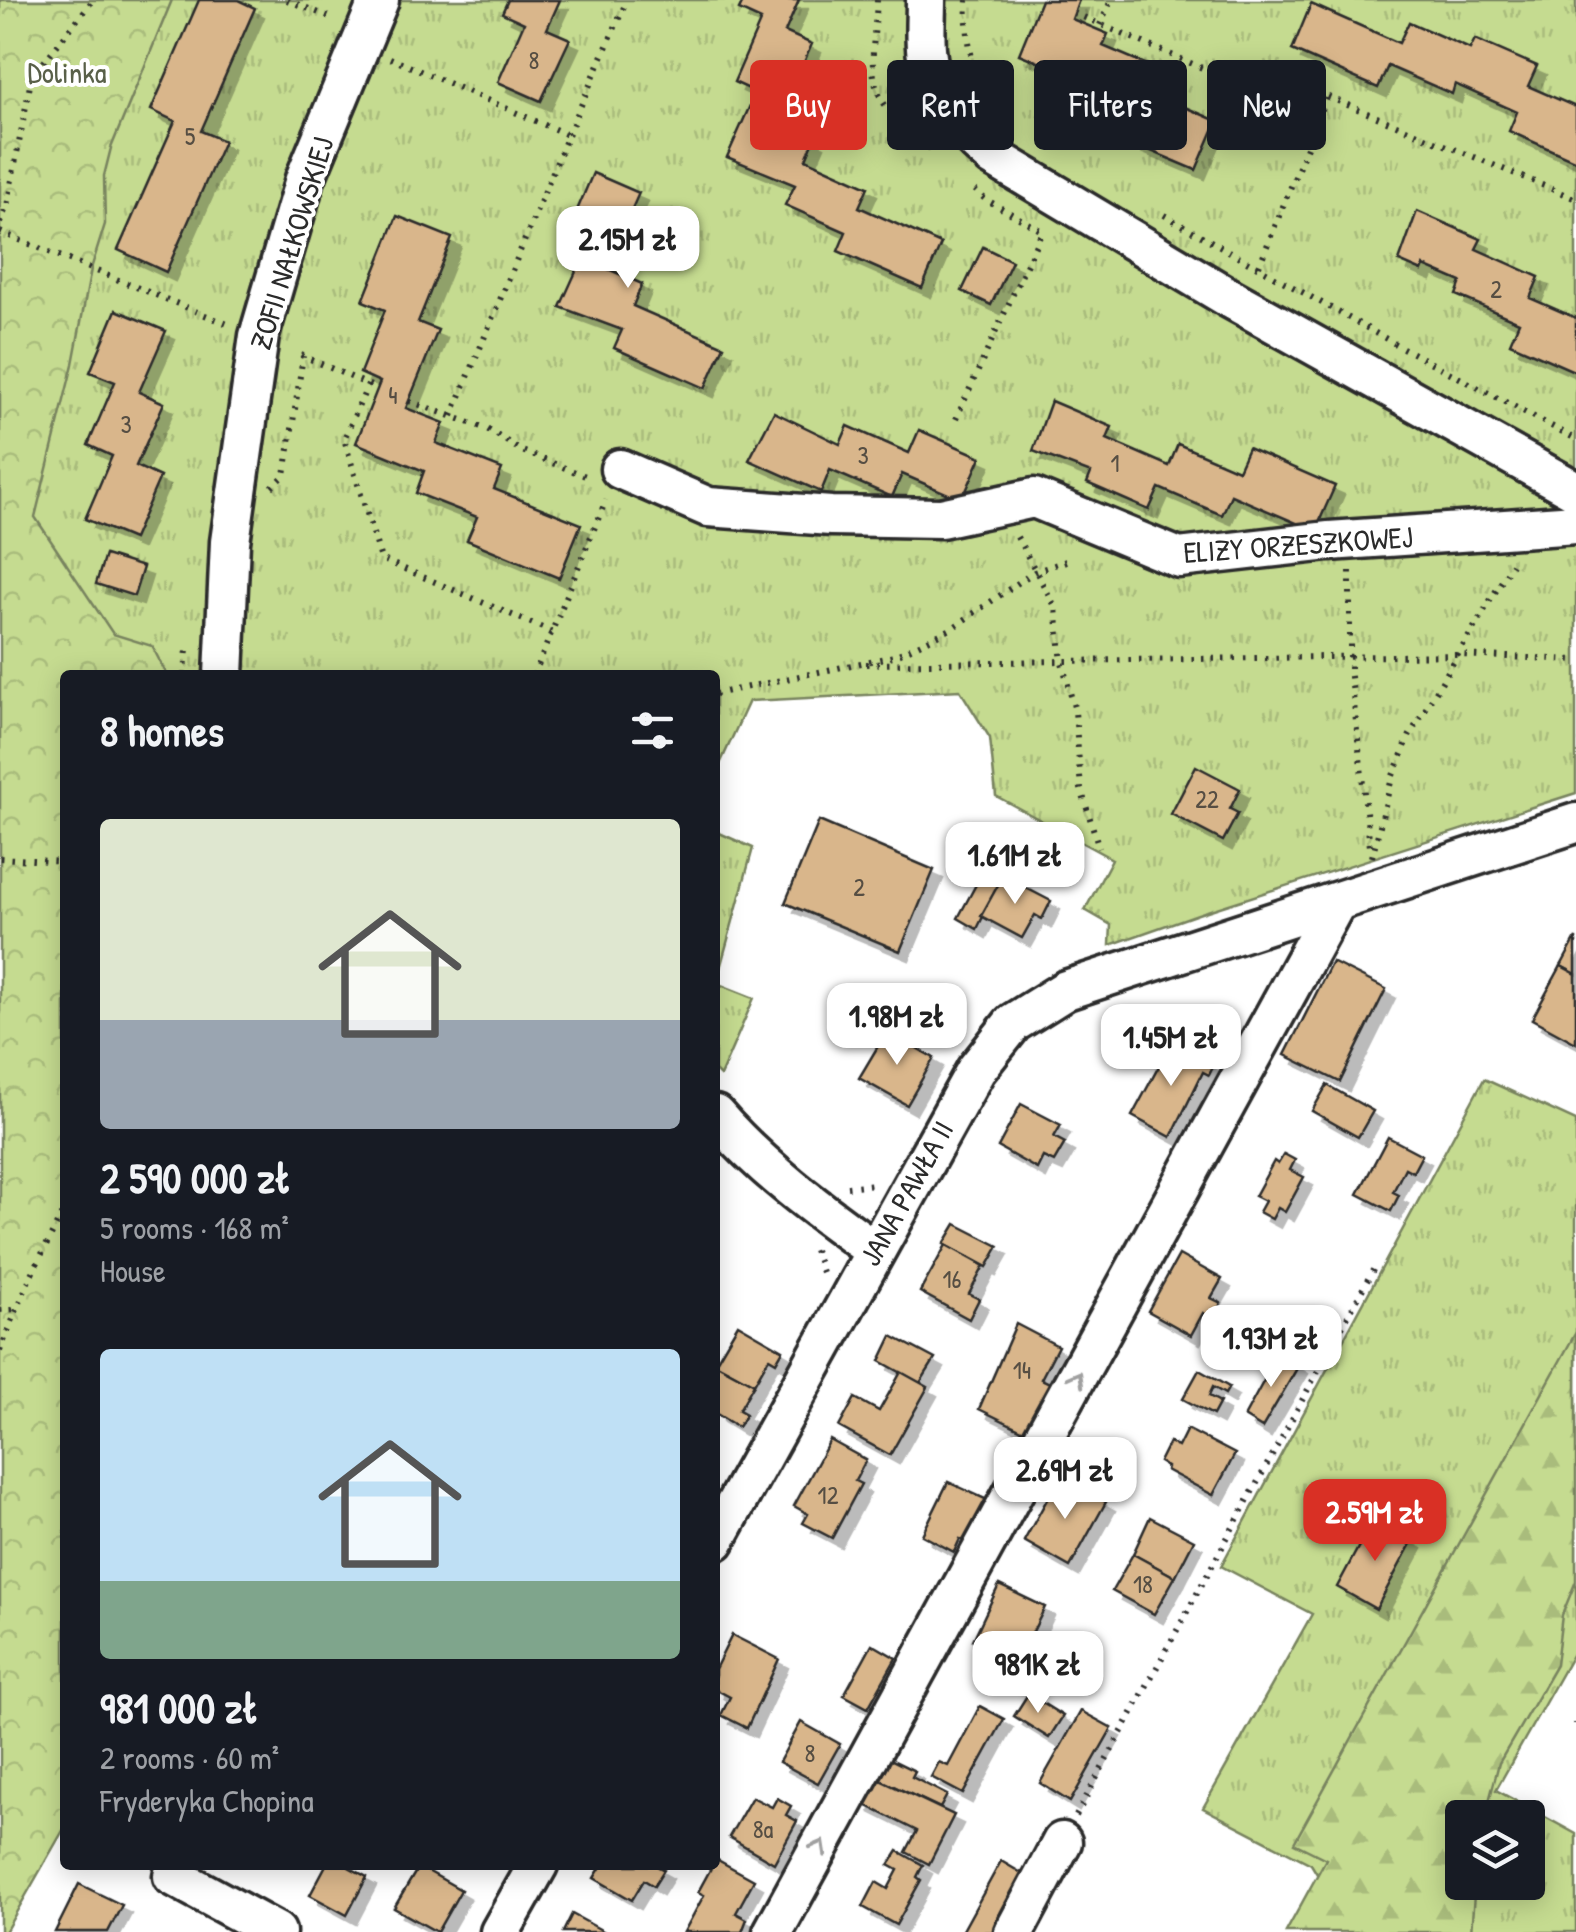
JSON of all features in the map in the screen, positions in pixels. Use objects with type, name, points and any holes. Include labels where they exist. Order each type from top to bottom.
[{"type":"street","name":"ZOFII NAŁKOWSKIEJ","points":[[224,670],[245,331],[305,178],[347,33],[379,0]]},
{"type":"street","points":[[926,0],[927,61],[948,111],[972,140],[993,157],[1576,492]]},
{"type":"street","name":"ELIZY ORZESZKOWEJ","points":[[616,478],[708,507],[831,516],[942,518],[1034,498],[1179,558],[1350,540],[1576,524]]},
{"type":"street","name":"JANA PAWŁA II","points":[[720,1526],[976,1070],[1014,1023],[1066,990],[1576,823]]},
{"type":"street","points":[[772,1932],[1336,903]]},
{"type":"street","points":[[720,1121],[788,1188],[874,1250]]},
{"type":"street","points":[[1014,1932],[1062,1842]]},
{"type":"street","points":[[500,1932],[535,1870]]},
{"type":"street","points":[[173,1876],[276,1932]]},
{"type":"path","points":[[0,223],[7,206],[30,85],[43,62],[93,0]]},
{"type":"path","points":[[286,0],[347,33],[568,134]]},
{"type":"path","points":[[452,416],[627,0]]},
{"type":"path","points":[[877,0],[874,72],[878,94],[893,114],[946,163]]},
{"type":"path","points":[[968,0],[966,18],[972,60]]},
{"type":"path","points":[[1100,25],[1111,0]]},
{"type":"path","points":[[1074,13],[1258,92],[1299,85],[1576,199]]},
{"type":"path","points":[[1258,266],[1327,97]]},
{"type":"path","points":[[956,419],[1042,231],[985,199],[972,187]]},
{"type":"path","points":[[1156,210],[1399,346],[1576,438]]},
{"type":"path","points":[[0,232],[378,389]]},
{"type":"path","points":[[368,384],[344,439],[381,559],[552,632]]},
{"type":"path","points":[[409,402],[487,429],[522,451],[616,478],[536,670]]},
{"type":"path","points":[[1350,540],[1350,659],[1371,863],[1392,778],[1410,735],[1536,527]]},
{"type":"path","points":[[1016,531],[1056,608],[1062,662],[1075,711],[1082,790],[1100,848]]},
{"type":"path","points":[[720,693],[894,656],[951,629],[1034,572],[1066,561]]},
{"type":"path","points":[[866,664],[1460,656],[1576,660]]},
{"type":"path","points":[[0,858],[60,862]]},
{"type":"path","points":[[0,1352],[60,1219]]},
{"type":"path","points":[[806,1233],[824,1279]]},
{"type":"path","points":[[1062,1842],[1374,1268]]},
{"type":"path","points":[[0,1310],[18,1309]]},
{"type":"green space","points":[[0,0],[1576,0],[1576,793],[1110,945],[1111,925],[1085,910],[1112,859],[996,796],[990,738],[960,690],[749,701],[720,764],[720,670],[60,670],[56,915]]},
{"type":"green space","name":"Dolinka","points":[[0,0],[172,0],[111,148],[104,176],[105,224],[91,269],[73,364],[35,517],[113,634],[152,646],[164,670],[60,670],[60,1836],[5,1932],[0,1932]]},
{"type":"green space","points":[[720,833],[753,848],[720,968]]},
{"type":"green space","points":[[720,985],[754,998],[720,1076]]},
{"type":"green space","points":[[1484,1079],[1576,1121],[1576,1648],[1496,1790],[1514,1800],[1445,1800],[1445,1900],[1545,1900],[1545,1817],[1576,1834],[1576,1932],[1352,1932],[1311,1864],[1203,1808],[1312,1614],[1221,1566]]},
{"type":"green space","points":[[1576,1332],[1576,1581],[1562,1615],[1556,1665],[1499,1763],[1489,1800],[1445,1800],[1445,1900],[1474,1900],[1471,1932],[1286,1932],[1326,1859],[1294,1843]]},
{"type":"building","points":[[199,0],[238,0],[255,8],[201,131],[224,141],[166,272],[118,250],[175,121],[151,110]]},
{"type":"building","points":[[508,0],[560,0],[547,29],[570,39],[541,101],[498,82],[524,23],[502,13]]},
{"type":"building","points":[[744,0],[799,0],[785,32],[812,44],[805,60],[750,60],[750,89],[734,82],[761,20],[739,10]]},
{"type":"building","points":[[1041,0],[1079,0],[1072,19],[1108,34],[1103,46],[1136,60],[1034,60],[1019,54]]},
{"type":"building","points":[[1311,4],[1399,43],[1409,22],[1470,49],[1475,39],[1537,66],[1528,86],[1576,107],[1576,161],[1509,131],[1517,112],[1455,84],[1452,94],[1388,66],[1378,88],[1326,65],[1326,60],[1315,60],[1292,50]]},
{"type":"building","points":[[750,105],[750,150],[810,150],[806,159],[868,187],[859,207],[941,244],[922,288],[838,251],[846,232],[785,205],[795,185],[727,157]]},
{"type":"building","points":[[1187,108],[1207,117],[1207,144],[1196,170],[1149,150],[1187,150]]},
{"type":"building","points":[[593,173],[639,193],[606,268],[642,284],[633,306],[724,346],[705,388],[614,348],[622,330],[560,307],[588,245],[566,236]]},
{"type":"building","points":[[1417,211],[1481,239],[1476,249],[1539,277],[1530,298],[1576,318],[1576,372],[1510,343],[1519,322],[1456,295],[1461,282],[1424,266],[1422,271],[1399,261]]},
{"type":"building","points":[[397,216],[452,238],[418,322],[438,330],[406,408],[444,423],[436,443],[502,469],[494,489],[581,524],[559,578],[467,540],[477,517],[416,493],[424,471],[356,443],[380,382],[360,373],[385,310],[363,301]]},
{"type":"building","points":[[983,247],[1012,261],[991,305],[962,291]]},
{"type":"building","points":[[116,310],[166,331],[139,392],[164,403],[136,466],[160,477],[133,539],[85,519],[112,456],[88,445],[115,382],[90,372]]},
{"type":"building","points":[[1051,401],[1112,427],[1107,439],[1169,466],[1178,444],[1238,470],[1248,448],[1335,486],[1315,531],[1231,495],[1222,515],[1159,488],[1149,510],[1087,483],[1091,473],[1033,451]]},
{"type":"building","points":[[774,412],[840,444],[848,426],[909,453],[919,430],[981,457],[962,500],[902,474],[892,497],[830,470],[821,492],[749,460]]},
{"type":"building","points":[[105,555],[143,567],[134,596],[96,584]]},
{"type":"building","points":[[1196,766],[1240,789],[1230,809],[1238,813],[1223,841],[1171,814]]},
{"type":"building","points":[[819,821],[934,870],[900,951],[785,903]]},
{"type":"building","points":[[1007,827],[1034,842],[1013,881],[986,866]]},
{"type":"building","points":[[986,866],[1003,876],[977,929],[958,918]]},
{"type":"building","points":[[1003,876],[1051,901],[1042,919],[1035,915],[1022,938],[981,916]]},
{"type":"building","points":[[1576,938],[1576,974],[1561,966]]},
{"type":"building","points":[[1332,962],[1386,989],[1340,1082],[1285,1055]]},
{"type":"building","points":[[1561,966],[1576,974],[1576,1043],[1532,1019]]},
{"type":"building","points":[[887,1031],[934,1058],[907,1105],[859,1078]]},
{"type":"building","points":[[1172,1042],[1214,1065],[1209,1075],[1203,1072],[1171,1137],[1132,1116]]},
{"type":"building","points":[[1327,1085],[1373,1111],[1358,1137],[1312,1111]]},
{"type":"building","points":[[1021,1104],[1061,1125],[1054,1137],[1065,1143],[1054,1162],[1043,1157],[1037,1169],[998,1147]]},
{"type":"building","points":[[1388,1137],[1422,1155],[1413,1172],[1405,1168],[1393,1192],[1399,1195],[1391,1211],[1358,1194]]},
{"type":"building","points":[[1284,1154],[1295,1160],[1290,1170],[1304,1177],[1285,1212],[1278,1208],[1272,1219],[1259,1212],[1265,1201],[1255,1196],[1274,1161],[1278,1164]]},
{"type":"building","points":[[956,1224],[999,1246],[987,1267],[944,1244]]},
{"type":"building","points":[[946,1245],[984,1266],[969,1294],[979,1299],[969,1319],[920,1292]]},
{"type":"building","points":[[1179,1255],[1222,1279],[1211,1298],[1221,1303],[1213,1319],[1203,1313],[1191,1335],[1148,1311]]},
{"type":"building","points":[[738,1324],[783,1350],[776,1362],[769,1358],[754,1384],[720,1366],[720,1355]]},
{"type":"building","points":[[1016,1324],[1058,1346],[1041,1379],[1050,1383],[1026,1432],[979,1409]]},
{"type":"building","points":[[892,1336],[935,1359],[920,1383],[880,1361]]},
{"type":"building","points":[[1279,1353],[1299,1365],[1262,1428],[1244,1417]]},
{"type":"building","points":[[720,1366],[754,1384],[739,1410],[746,1414],[738,1427],[720,1416]]},
{"type":"building","points":[[1199,1370],[1229,1387],[1225,1394],[1213,1387],[1209,1396],[1220,1402],[1213,1415],[1183,1399]]},
{"type":"building","points":[[901,1372],[928,1387],[890,1455],[839,1427],[855,1398],[879,1411]]},
{"type":"building","points":[[1187,1429],[1235,1454],[1213,1495],[1166,1470],[1159,1462],[1169,1442],[1178,1447]]},
{"type":"building","points":[[830,1440],[866,1460],[855,1481],[861,1484],[832,1538],[803,1523],[808,1514],[794,1506]]},
{"type":"building","points":[[1060,1476],[1106,1502],[1070,1567],[1024,1541]]},
{"type":"building","points":[[948,1482],[992,1502],[971,1545],[960,1539],[954,1552],[922,1535]]},
{"type":"building","points":[[1150,1517],[1194,1540],[1175,1577],[1133,1554]]},
{"type":"building","points":[[1374,1518],[1413,1540],[1376,1609],[1337,1587]]},
{"type":"building","points":[[1133,1554],[1175,1577],[1154,1614],[1112,1591]]},
{"type":"building","points":[[999,1585],[1045,1607],[1018,1662],[973,1640]]},
{"type":"building","points":[[732,1635],[779,1659],[747,1728],[721,1715],[730,1697],[720,1692],[720,1659]]},
{"type":"building","points":[[872,1644],[896,1658],[868,1708],[844,1695]]},
{"type":"building","points":[[1028,1694],[1063,1716],[1049,1738],[1014,1716]]},
{"type":"building","points":[[980,1706],[1004,1719],[963,1794],[931,1777],[939,1762],[948,1766]]},
{"type":"building","points":[[1081,1711],[1112,1728],[1070,1802],[1040,1783]]},
{"type":"building","points":[[801,1722],[840,1744],[818,1783],[779,1762]]},
{"type":"building","points":[[884,1756],[915,1771],[912,1777],[947,1795],[940,1808],[874,1777]]},
{"type":"building","points":[[874,1777],[954,1815],[929,1864],[906,1852],[917,1831],[861,1803]]},
{"type":"building","points":[[752,1797],[772,1807],[777,1798],[791,1806],[786,1815],[797,1821],[774,1863],[729,1837]]},
{"type":"building","points":[[898,1851],[923,1865],[917,1877],[921,1880],[896,1925],[863,1907],[876,1882],[888,1889],[898,1870],[889,1865]]},
{"type":"building","points":[[720,1861],[754,1880],[736,1913],[747,1919],[742,1932],[684,1932],[704,1895],[698,1892],[710,1870],[720,1870]]},
{"type":"building","points":[[1001,1861],[1023,1874],[1012,1892],[1022,1897],[1002,1932],[962,1932]]},
{"type":"building","points":[[323,1870],[354,1870],[367,1877],[347,1915],[310,1895]]},
{"type":"building","points":[[417,1870],[426,1870],[461,1890],[437,1932],[394,1908]]},
{"type":"building","points":[[599,1870],[664,1870],[654,1886],[644,1880],[632,1900],[594,1878]]},
{"type":"building","points":[[79,1884],[122,1905],[108,1932],[55,1932]]},
{"type":"building","points":[[572,1914],[605,1932],[563,1932]]}]
